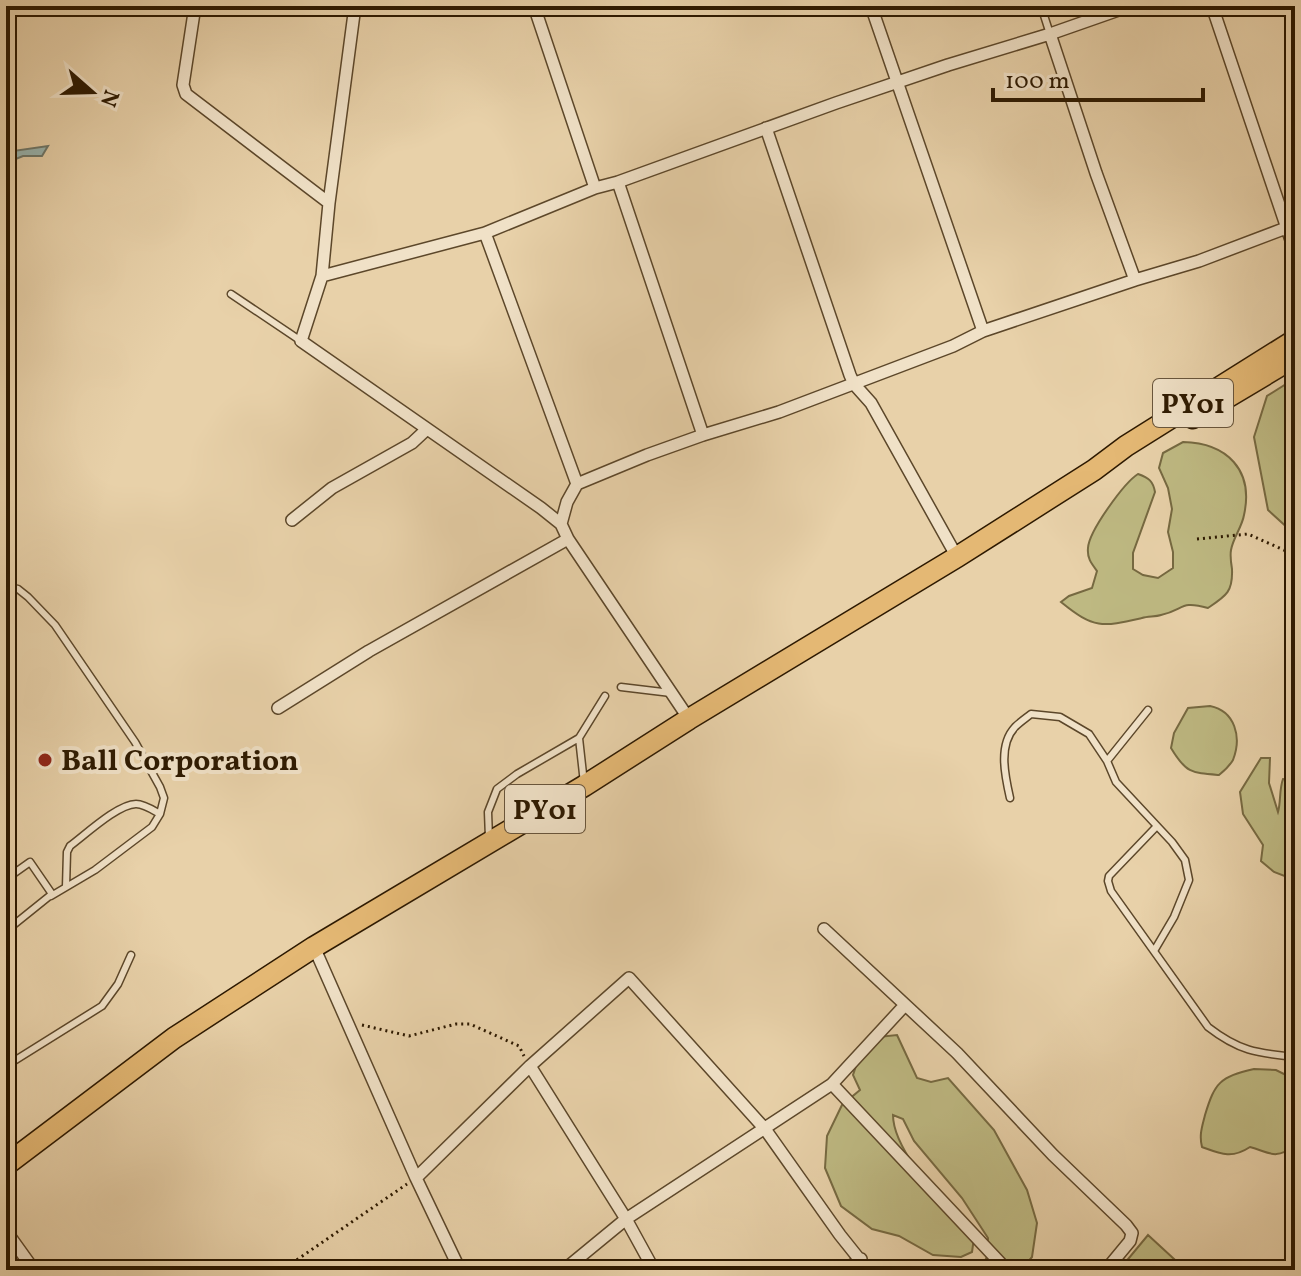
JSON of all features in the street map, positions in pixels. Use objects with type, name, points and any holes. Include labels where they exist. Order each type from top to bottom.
[{"type":"highway","name":"PY01","points":[[6,1165],[174,1038],[314,947],[957,557],[1295,340]]},
{"type":"highway","name":"PY01","points":[[1094,470],[1127,456],[1295,357]]},
{"type":"street","points":[[195,6],[183,85],[186,94],[329,203]]},
{"type":"street","points":[[355,6],[322,276],[301,341],[561,524],[689,719]]},
{"type":"street","points":[[534,6],[595,188]]},
{"type":"street","points":[[871,6],[983,331]]},
{"type":"street","points":[[322,276],[485,233],[595,188],[898,82],[1130,6]]},
{"type":"street","points":[[1212,6],[1295,252]]},
{"type":"street","points":[[1050,34],[1135,280]]},
{"type":"street","points":[[766,128],[854,384],[871,403],[957,557]]},
{"type":"street","points":[[618,182],[703,435]]},
{"type":"street","points":[[561,524],[567,502],[577,484],[647,455],[779,412],[953,346],[983,331],[1199,261],[1286,228]]},
{"type":"street","points":[[485,233],[577,484]]},
{"type":"street","points":[[292,520],[332,488],[412,443],[427,429]]},
{"type":"street","points":[[278,708],[369,651],[568,539]]},
{"type":"street","points":[[824,929],[957,1053],[1053,1155],[1126,1225],[1132,1233],[1130,1241],[1106,1270]]},
{"type":"street","points":[[314,947],[460,1270]]},
{"type":"street","points":[[416,1178],[530,1066],[629,978],[765,1129],[864,1265],[845,1270]]},
{"type":"street","points":[[564,1270],[626,1219],[832,1084],[905,1005]]},
{"type":"street","points":[[530,1066],[626,1219],[654,1270]]},
{"type":"street","points":[[832,1084],[1007,1270]]},
{"type":"street","points":[[6,1231],[34,1270]]},
{"type":"lane","points":[[1041,6],[1050,34]]},
{"type":"lane","points":[[231,294],[301,341]]},
{"type":"lane","points":[[6,586],[18,589],[55,625],[135,742],[164,798],[160,814],[152,827],[6,931]]},
{"type":"lane","points":[[621,687],[671,693]]},
{"type":"lane","points":[[489,842],[488,812],[497,789],[579,738],[605,696]]},
{"type":"lane","points":[[1107,761],[1148,710]]},
{"type":"lane","points":[[1010,798],[1004,749],[1013,729],[1031,714],[1060,717],[1089,734],[1107,761],[1116,782],[1185,860],[1189,880],[1174,917],[1154,951]]},
{"type":"lane","points":[[579,738],[584,786]]},
{"type":"lane","points":[[66,887],[67,852],[70,846],[122,807],[133,803],[160,814]]},
{"type":"lane","points":[[1157,826],[1109,876],[1111,891],[1208,1027],[1241,1049],[1295,1057]]},
{"type":"lane","points":[[6,879],[27,863],[32,863],[52,891],[51,896]]},
{"type":"lane","points":[[6,1066],[102,1006],[118,984],[131,955]]},
{"type":"path","points":[[1197,539],[1248,534],[1295,555]]},
{"type":"path","points":[[341,1006],[364,1026],[409,1036],[456,1024],[470,1024],[519,1046],[530,1066]]},
{"type":"path","points":[[282,1270],[416,1178]]},
{"type":"shaded area","points":[[1294,379],[1295,528],[1290,530],[1268,510],[1254,437],[1267,396]]},
{"type":"shaded area","points":[[1183,442],[1199,444],[1224,454],[1241,472],[1245,485],[1244,515],[1231,550],[1232,577],[1227,593],[1208,608],[1187,605],[1159,616],[1107,624],[1082,617],[1061,602],[1092,588],[1097,571],[1088,555],[1090,540],[1108,508],[1138,474],[1150,480],[1155,492],[1133,553],[1133,569],[1158,578],[1173,568],[1168,532],[1172,509],[1168,488],[1159,468],[1163,453]]},
{"type":"shaded area","points":[[1210,706],[1231,719],[1236,734],[1233,760],[1219,775],[1190,770],[1171,748],[1174,733],[1188,708]]},
{"type":"shaded area","points":[[1261,758],[1270,758],[1269,783],[1278,812],[1283,779],[1295,780],[1295,880],[1274,872],[1261,861],[1263,845],[1243,814],[1240,792]]},
{"type":"shaded area","points":[[897,1035],[917,1078],[931,1082],[948,1078],[994,1130],[1027,1190],[1037,1223],[1032,1257],[1021,1270],[980,1270],[988,1255],[988,1238],[962,1198],[914,1141],[903,1119],[893,1115],[895,1130],[912,1163],[974,1238],[972,1252],[961,1257],[933,1255],[899,1236],[872,1229],[841,1206],[825,1168],[827,1136],[842,1105],[860,1090],[853,1075],[869,1038]]},
{"type":"shaded area","points":[[1254,1069],[1276,1070],[1288,1076],[1293,1092],[1288,1112],[1295,1113],[1295,1146],[1277,1154],[1250,1147],[1226,1154],[1202,1147],[1203,1123],[1216,1088],[1226,1078]]},
{"type":"shaded area","points":[[1148,1235],[1186,1270],[1119,1270]]},
{"type":"water","points":[[48,146],[42,156],[23,156],[6,163],[6,152]]},
{"type":"place","name":"Ball Corporation","points":[[45,760]]}]
